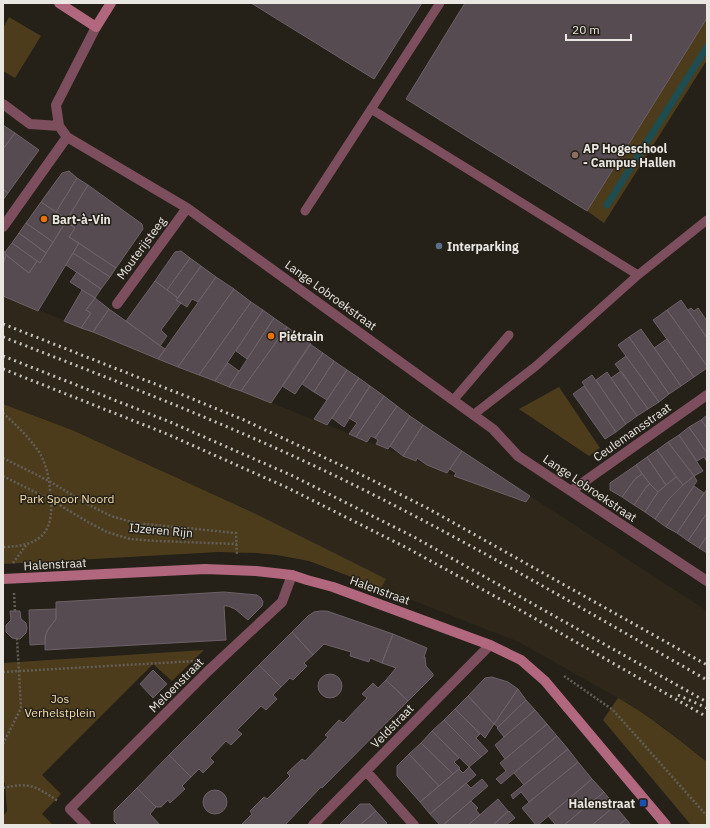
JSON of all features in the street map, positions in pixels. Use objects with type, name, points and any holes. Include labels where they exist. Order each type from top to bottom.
[{"type":"street","points":[[59,3],[96,27],[111,3]]},
{"type":"street","name":"Lange Lobroekstraat","points":[[96,27],[56,105],[59,126],[67,137],[187,208],[492,429],[518,456],[707,582]]},
{"type":"street","points":[[3,104],[30,124],[59,126]]},
{"type":"street","points":[[3,227],[67,137]]},
{"type":"street","name":"Mouterijsteeg","points":[[116,304],[187,208]]},
{"type":"street","name":"Ceulemansstraat","points":[[571,491],[707,395]]},
{"type":"street","name":"Halenstraat","points":[[8,579],[222,569],[256,570],[292,575],[333,587],[490,645],[521,660],[545,681],[666,825]]},
{"type":"street","name":"Meloenstraat","points":[[70,809],[207,672],[282,602],[292,575]]},
{"type":"street","name":"Veldstraat","points":[[312,825],[490,645]]},
{"type":"street","points":[[366,771],[414,825]]},
{"type":"street","points":[[70,809],[86,825]]},
{"type":"lane","points":[[305,211],[440,3]]},
{"type":"lane","points":[[371,109],[638,275]]},
{"type":"lane","points":[[473,415],[536,366],[638,275],[707,220]]},
{"type":"lane","points":[[456,397],[508,335]]},
{"type":"path","points":[[3,413],[24,434],[39,453],[46,467],[52,516],[48,529],[39,538],[27,544],[3,547]]},
{"type":"path","points":[[3,458],[111,516],[134,523],[236,533],[237,558]]},
{"type":"path","name":"IJzeren Rijn","points":[[3,476],[51,500],[107,532],[130,538],[158,541],[237,544]]},
{"type":"path","points":[[8,579],[15,558],[27,544]]},
{"type":"path","points":[[3,744],[21,708],[17,639]]},
{"type":"path","points":[[3,672],[195,660],[207,672]]},
{"type":"path","points":[[3,788],[28,785],[37,788],[70,809]]},
{"type":"shaded area","points":[[3,296],[447,473],[526,502],[530,496],[707,611],[707,762],[662,726],[632,706],[519,642],[309,561],[312,542],[254,513],[72,430],[3,404]]},
{"type":"green space","points":[[9,17],[41,36],[15,78],[3,71],[3,28]]},
{"type":"green space","points":[[707,18],[707,60],[604,223],[587,211]]},
{"type":"green space","points":[[559,387],[600,448],[589,456],[519,409]]},
{"type":"green space","name":"Park Spoor Noord","points":[[3,404],[72,430],[254,513],[386,579],[381,588],[309,561],[256,553],[219,552],[3,564]]},
{"type":"green space","name":"Jos Verhelstplein","points":[[204,650],[172,681],[153,664],[42,775],[61,794],[42,814],[53,825],[3,825],[3,816],[7,811],[5,784],[3,780],[3,663]]},
{"type":"green space","points":[[618,698],[653,720],[707,762],[707,825],[691,825],[603,720]]},
{"type":"building","points":[[251,3],[422,3],[374,79]]},
{"type":"building","name":"AP Hogeschool - Campus Hallen","points":[[465,3],[707,3],[707,18],[587,211],[406,99]]},
{"type":"building","points":[[3,125],[15,133],[3,149]]},
{"type":"building","points":[[15,133],[39,150],[8,193],[3,189],[3,149]]},
{"type":"building","points":[[69,171],[77,178],[56,212],[41,202],[62,173]]},
{"type":"building","points":[[77,178],[88,185],[67,219],[56,212]]},
{"type":"building","points":[[88,185],[142,224],[143,229],[116,268],[69,237],[75,228],[66,222]]},
{"type":"building","points":[[3,189],[8,193],[3,200]]},
{"type":"building","points":[[41,202],[67,219],[53,242],[26,223]]},
{"type":"building","points":[[66,222],[75,228],[69,237],[79,243],[38,311],[3,296],[3,264],[6,255],[29,273],[37,261],[40,263]]},
{"type":"building","points":[[26,223],[53,242],[46,253],[19,233]]},
{"type":"building","points":[[19,233],[46,253],[40,263],[12,243]]},
{"type":"building","points":[[12,243],[37,261],[29,273],[6,255],[5,252]]},
{"type":"building","points":[[79,243],[116,268],[110,277],[73,253]]},
{"type":"building","points":[[3,251],[6,255],[3,264]]},
{"type":"building","points":[[181,251],[190,258],[167,290],[155,281],[175,252]]},
{"type":"building","points":[[73,253],[110,277],[101,289],[66,265]]},
{"type":"building","points":[[190,258],[201,266],[178,298],[167,290]]},
{"type":"building","points":[[201,266],[216,277],[198,302],[192,299],[187,307],[176,300]]},
{"type":"building","points":[[77,272],[101,289],[95,298],[70,282]]},
{"type":"building","points":[[216,277],[234,289],[178,367],[158,359]]},
{"type":"building","points":[[155,281],[178,298],[176,300],[181,303],[161,330],[167,336],[160,346],[126,321]]},
{"type":"building","points":[[234,289],[251,302],[199,375],[178,367]]},
{"type":"building","points":[[82,290],[95,298],[86,310],[91,313],[81,328],[64,321]]},
{"type":"building","points":[[95,298],[109,309],[93,332],[81,328],[91,313],[86,310]]},
{"type":"building","points":[[681,300],[707,338],[707,366],[667,310]]},
{"type":"building","points":[[251,302],[263,310],[215,381],[199,375]]},
{"type":"building","points":[[691,308],[694,311],[698,308],[707,321],[707,338],[688,310]]},
{"type":"building","points":[[109,309],[165,349],[158,359],[93,332]]},
{"type":"building","points":[[263,310],[274,318],[247,359],[236,351]]},
{"type":"building","points":[[667,310],[707,366],[707,368],[694,377],[653,320]]},
{"type":"building","points":[[274,318],[287,327],[241,391],[229,387]]},
{"type":"building","points":[[287,327],[311,344],[271,403],[241,391]]},
{"type":"building","points":[[641,329],[681,386],[669,394],[629,337]]},
{"type":"building","points":[[629,337],[669,394],[659,402],[618,345]]},
{"type":"building","points":[[667,339],[694,377],[681,386],[654,348]]},
{"type":"building","points":[[310,344],[323,353],[295,394],[282,386]]},
{"type":"building","points":[[323,353],[334,361],[314,392],[302,384]]},
{"type":"building","points":[[626,356],[659,402],[648,409],[615,364]]},
{"type":"building","points":[[334,361],[347,370],[327,400],[314,392]]},
{"type":"building","points":[[228,363],[239,371],[229,387],[215,381]]},
{"type":"building","points":[[347,370],[359,378],[327,425],[314,419]]},
{"type":"building","points":[[621,371],[648,409],[637,416],[611,378]]},
{"type":"building","points":[[607,372],[637,416],[626,424],[596,380]]},
{"type":"building","points":[[592,375],[626,424],[616,432],[582,382]]},
{"type":"building","points":[[359,378],[370,386],[344,427],[332,418]]},
{"type":"building","points":[[370,386],[384,396],[356,437],[349,434],[357,423],[349,418]]},
{"type":"building","points":[[584,386],[616,432],[605,439],[573,394]]},
{"type":"building","points":[[384,396],[397,406],[375,438],[371,436],[367,442],[356,437]]},
{"type":"building","points":[[397,406],[410,416],[388,449],[376,444],[378,440],[375,438]]},
{"type":"building","points":[[707,415],[707,428],[701,420]]},
{"type":"building","points":[[410,416],[423,425],[403,456],[390,446]]},
{"type":"building","points":[[701,420],[707,428],[707,453],[689,427]]},
{"type":"building","points":[[423,425],[462,451],[447,473],[427,465],[417,458],[416,461],[403,456]]},
{"type":"building","points":[[689,427],[707,453],[707,462],[704,457],[697,461],[679,435]]},
{"type":"building","points":[[679,435],[703,471],[694,476],[668,442]]},
{"type":"building","points":[[668,442],[694,476],[683,485],[657,450]]},
{"type":"building","points":[[657,450],[676,477],[666,485],[647,457]]},
{"type":"building","points":[[462,451],[530,496],[526,502],[454,476],[456,473],[450,469]]},
{"type":"building","points":[[647,457],[666,485],[658,492],[636,465]]},
{"type":"building","points":[[636,465],[642,474],[635,479],[622,497],[610,490],[610,483]]},
{"type":"building","points":[[642,474],[650,484],[634,505],[622,497],[635,479]]},
{"type":"building","points":[[694,476],[697,481],[666,527],[655,519],[669,499]]},
{"type":"building","points":[[676,477],[683,485],[669,499],[655,519],[645,512],[658,492]]},
{"type":"building","points":[[650,484],[658,492],[645,512],[634,505]]},
{"type":"building","points":[[694,486],[704,493],[677,533],[666,527]]},
{"type":"building","points":[[707,489],[707,513],[688,541],[677,533]]},
{"type":"building","points":[[707,513],[707,536],[699,548],[688,541]]},
{"type":"building","points":[[707,536],[707,553],[699,548]]},
{"type":"building","points":[[224,592],[257,595],[263,602],[262,606],[248,620],[235,609],[224,606],[226,640],[45,650],[45,637],[48,629],[56,619],[56,602]]},
{"type":"building","points":[[56,609],[56,619],[46,633],[45,644],[30,645],[29,610]]},
{"type":"building","points":[[10,611],[20,611],[21,619],[26,623],[26,633],[20,639],[12,638],[6,632],[6,625],[11,620]]},
{"type":"building","points":[[327,611],[393,634],[382,663],[370,658],[369,662],[350,656],[351,652],[324,644],[313,655],[292,632],[308,616],[314,612]]},
{"type":"building","points":[[292,632],[313,655],[304,663],[307,666],[293,680],[290,678],[281,687],[259,665]]},
{"type":"building","points":[[393,634],[427,648],[424,657],[426,666],[433,674],[433,676],[408,701],[386,680],[396,668],[382,663]]},
{"type":"building","points":[[259,665],[281,687],[273,695],[277,699],[266,710],[261,706],[237,730],[242,734],[231,745],[226,741],[210,758],[214,762],[203,773],[199,769],[191,777],[169,755]]},
{"type":"building","points":[[153,670],[167,684],[153,698],[140,684]]},
{"type":"building","points":[[330,674],[335,675],[341,681],[341,691],[335,697],[330,698],[325,697],[319,691],[318,686],[319,681],[325,675]]},
{"type":"building","points":[[492,677],[508,682],[518,689],[494,724],[468,696],[485,678]]},
{"type":"building","points":[[386,680],[408,701],[322,788],[321,787],[285,825],[241,825],[252,814],[250,811],[264,797],[267,799],[290,776],[287,773],[302,759],[305,761],[328,737],[325,735],[339,720],[343,723],[367,698],[362,694],[373,683],[378,688]]},
{"type":"building","points":[[518,689],[526,700],[498,727],[494,724]]},
{"type":"building","points":[[468,696],[494,724],[485,738],[455,709]]},
{"type":"building","points":[[526,700],[535,710],[504,737],[497,728]]},
{"type":"building","points":[[455,709],[480,734],[476,738],[488,751],[481,757],[444,720]]},
{"type":"building","points":[[535,710],[547,724],[505,759],[495,745]]},
{"type":"building","points":[[444,720],[481,757],[469,767],[432,731]]},
{"type":"building","points":[[547,724],[557,736],[501,784],[496,779],[506,771],[500,763]]},
{"type":"building","points":[[432,731],[459,758],[454,762],[460,768],[453,774],[421,743]]},
{"type":"building","points":[[557,736],[568,749],[524,785],[514,773]]},
{"type":"building","points":[[421,743],[453,774],[439,786],[409,754]]},
{"type":"building","points":[[568,749],[578,762],[529,802],[521,792],[513,799],[511,795]]},
{"type":"building","points":[[409,754],[439,786],[420,802],[397,776],[397,766]]},
{"type":"building","points":[[169,755],[191,777],[182,786],[185,789],[170,803],[168,800],[161,807],[156,807],[137,788]]},
{"type":"building","points":[[578,762],[592,779],[538,825],[536,825],[522,808]]},
{"type":"building","points":[[469,767],[476,775],[430,814],[420,802],[459,769],[463,773]]},
{"type":"building","points":[[482,779],[488,786],[443,825],[440,825],[430,814],[466,783],[471,788]]},
{"type":"building","points":[[592,779],[604,792],[564,825],[556,825],[548,816]]},
{"type":"building","points":[[137,788],[156,807],[150,814],[160,825],[118,825],[114,821],[114,811]]},
{"type":"building","points":[[215,790],[224,793],[227,802],[224,811],[215,814],[206,811],[203,802],[206,793]]},
{"type":"building","points":[[604,792],[615,806],[592,825],[564,825]]},
{"type":"building","points":[[498,799],[508,811],[493,825],[468,825]]},
{"type":"building","points":[[471,801],[478,808],[476,810],[480,815],[468,825],[443,825]]},
{"type":"building","points":[[360,804],[370,804],[376,811],[360,825],[340,824]]},
{"type":"building","points":[[615,806],[626,819],[619,825],[592,825]]},
{"type":"building","points":[[376,811],[387,823],[385,825],[360,825]]},
{"type":"building","points":[[509,811],[515,818],[506,825],[493,825]]},
{"type":"building","points":[[626,819],[631,825],[619,825]]},
{"type":"waterway","points":[[607,205],[707,47]]},
{"type":"railway","points":[[3,324],[244,420],[366,477],[429,509],[707,665]]},
{"type":"railway","points":[[3,337],[139,390],[274,447],[362,489],[493,558],[707,680]]},
{"type":"railway","points":[[3,356],[170,422],[293,476],[414,537],[707,702]]},
{"type":"railway","points":[[3,369],[167,434],[288,488],[409,549],[527,614],[707,717]]},
{"type":"railway","points":[[678,695],[707,708]]},
{"type":"place","name":"AP Hogeschool - Campus Hallen","points":[[575,155]]},
{"type":"place","name":"Bart-à-Vin","points":[[44,219]]},
{"type":"place","name":"Interparking","points":[[439,246]]},
{"type":"place","name":"Piétrain","points":[[271,336]]},
{"type":"place","name":"Halenstraat","points":[[643,803]]}]
